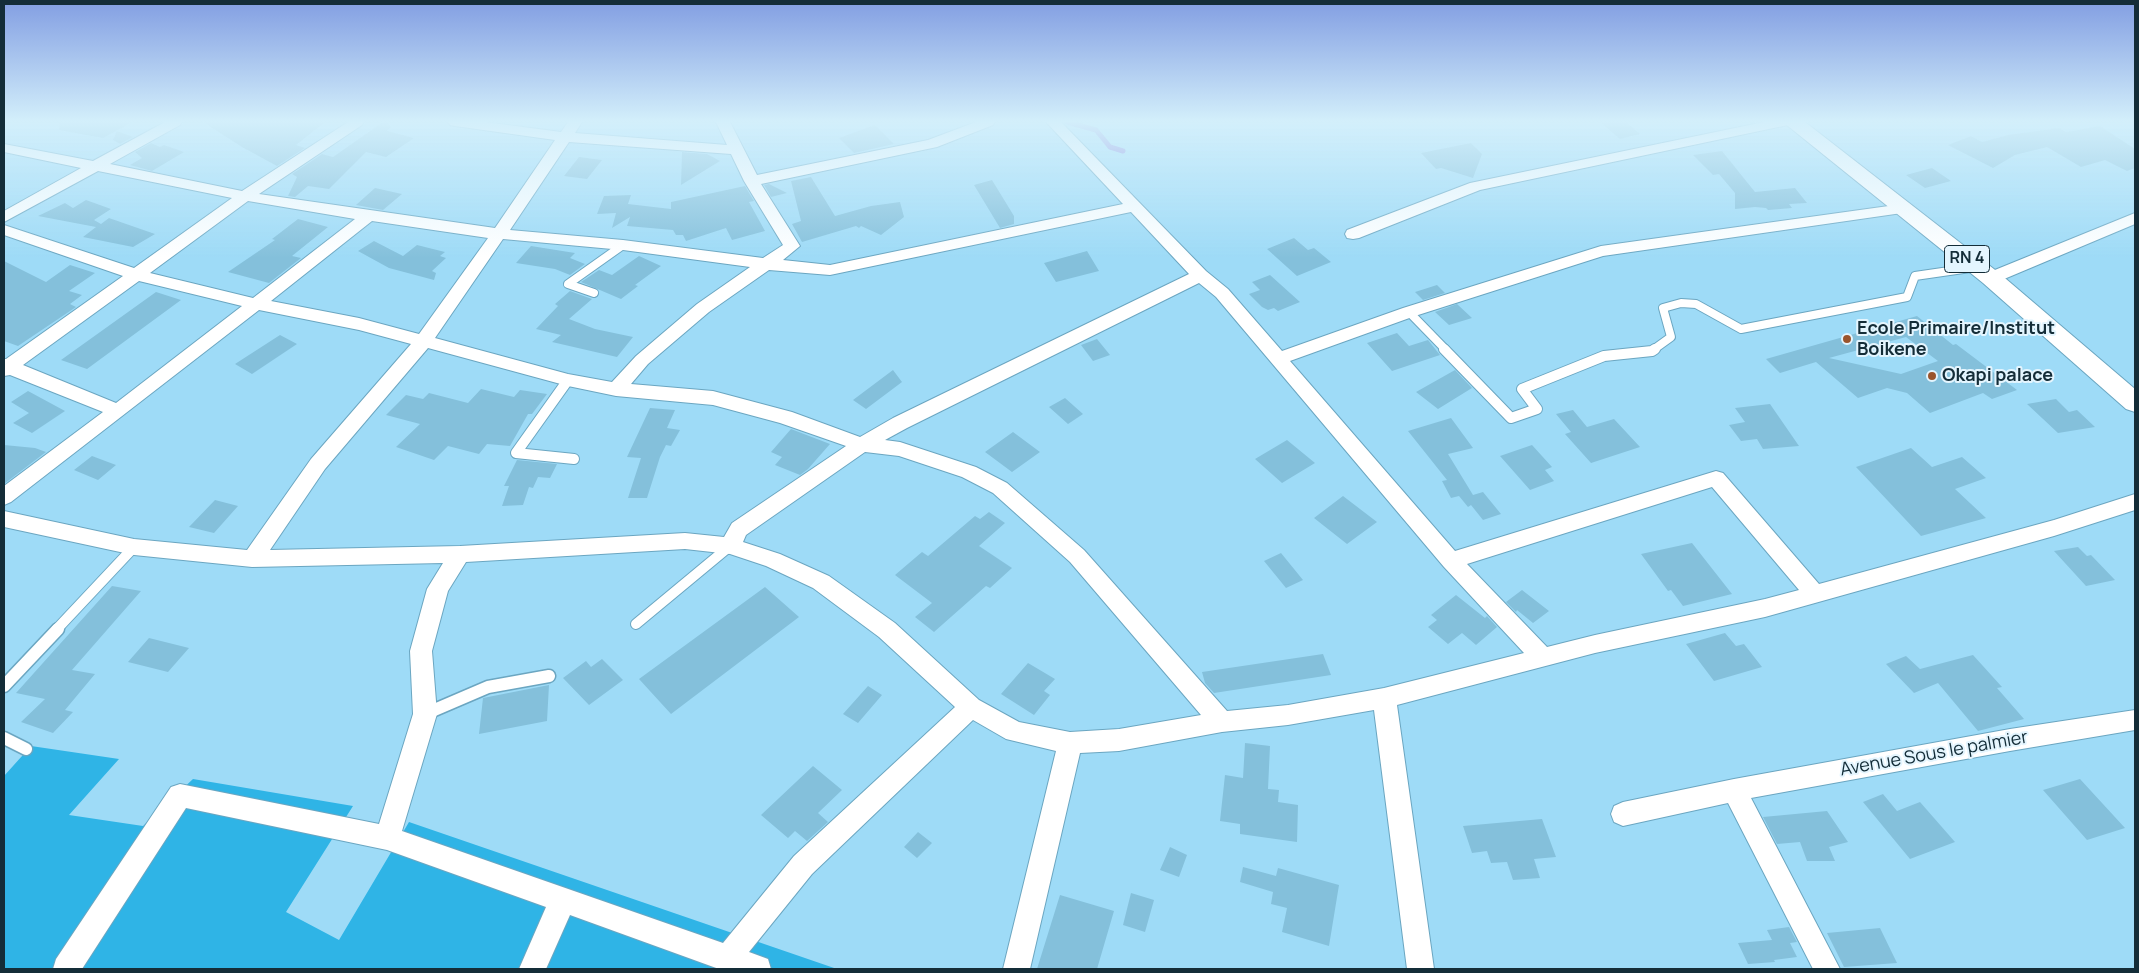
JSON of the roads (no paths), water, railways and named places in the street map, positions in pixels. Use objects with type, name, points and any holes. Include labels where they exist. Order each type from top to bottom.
[{"type":"highway","name":"RN 4","points":[[1850,167],[1984,273],[2135,403]]},
{"type":"street","points":[[4,217],[92,167]]},
{"type":"street","points":[[101,167],[245,196],[368,216],[499,234],[623,245],[766,264],[830,270],[1134,207]]},
{"type":"street","points":[[5,367],[245,196],[288,167]]},
{"type":"street","points":[[252,559],[318,464],[423,342],[544,167]]},
{"type":"street","points":[[616,389],[642,360],[704,308],[792,246],[745,167]]},
{"type":"street","points":[[752,181],[818,167]]},
{"type":"street","points":[[1096,167],[1200,275],[1222,293],[1451,561],[1542,658]]},
{"type":"street","points":[[1353,234],[1476,186],[1565,167]]},
{"type":"street","points":[[1277,359],[1409,312],[1601,251],[1903,209]]},
{"type":"street","points":[[4,497],[118,411],[368,216]]},
{"type":"street","points":[[1984,273],[2135,218]]},
{"type":"street","points":[[4,230],[136,275],[256,304],[359,324],[568,380],[616,389],[713,398],[785,417],[862,445],[900,449],[969,472],[1000,488],[1077,556],[1222,722]]},
{"type":"street","points":[[730,546],[739,529],[862,445],[900,423],[1200,275]]},
{"type":"street","points":[[5,367],[118,411]]},
{"type":"street","points":[[1451,561],[1716,478],[1815,594]]},
{"type":"street","points":[[4,519],[134,547],[252,559],[460,554],[686,542],[730,546],[773,560],[821,582],[887,630],[972,707],[1014,732],[1070,743],[1119,740],[1222,722],[1288,715],[1384,698],[1595,644],[1765,608],[2054,528],[2135,502]]},
{"type":"street","points":[[387,838],[425,714],[421,651],[438,589],[460,554]]},
{"type":"street","points":[[1384,698],[1421,969]]},
{"type":"street","points":[[727,959],[803,865],[972,707]]},
{"type":"street","name":"Avenue Sous le palmier","points":[[1623,814],[1734,790],[2010,740],[2135,720]]},
{"type":"street","points":[[1017,969],[1070,743]]},
{"type":"street","points":[[1734,790],[1827,969]]},
{"type":"street","points":[[66,969],[180,795],[387,838],[758,969]]},
{"type":"street","points":[[532,969],[563,900]]},
{"type":"lane","points":[[594,293],[568,284],[623,245]]},
{"type":"lane","points":[[1409,312],[1511,418],[1537,409],[1522,389],[1604,356],[1652,351],[1671,337],[1663,308],[1681,303],[1696,304],[1741,329],[1907,298],[1915,276],[1984,273]]},
{"type":"lane","points":[[568,380],[516,453],[574,459]]},
{"type":"lane","points":[[636,624],[730,546]]},
{"type":"lane","points":[[4,686],[134,547]]},
{"type":"lane","points":[[425,714],[488,687],[549,676]]},
{"type":"lane","points":[[4,738],[26,749]]},
{"type":"place","name":"Ecole Primaire/Institut Boikene","points":[[1847,339]]},
{"type":"place","name":"Okapi palace","points":[[1932,376]]}]
